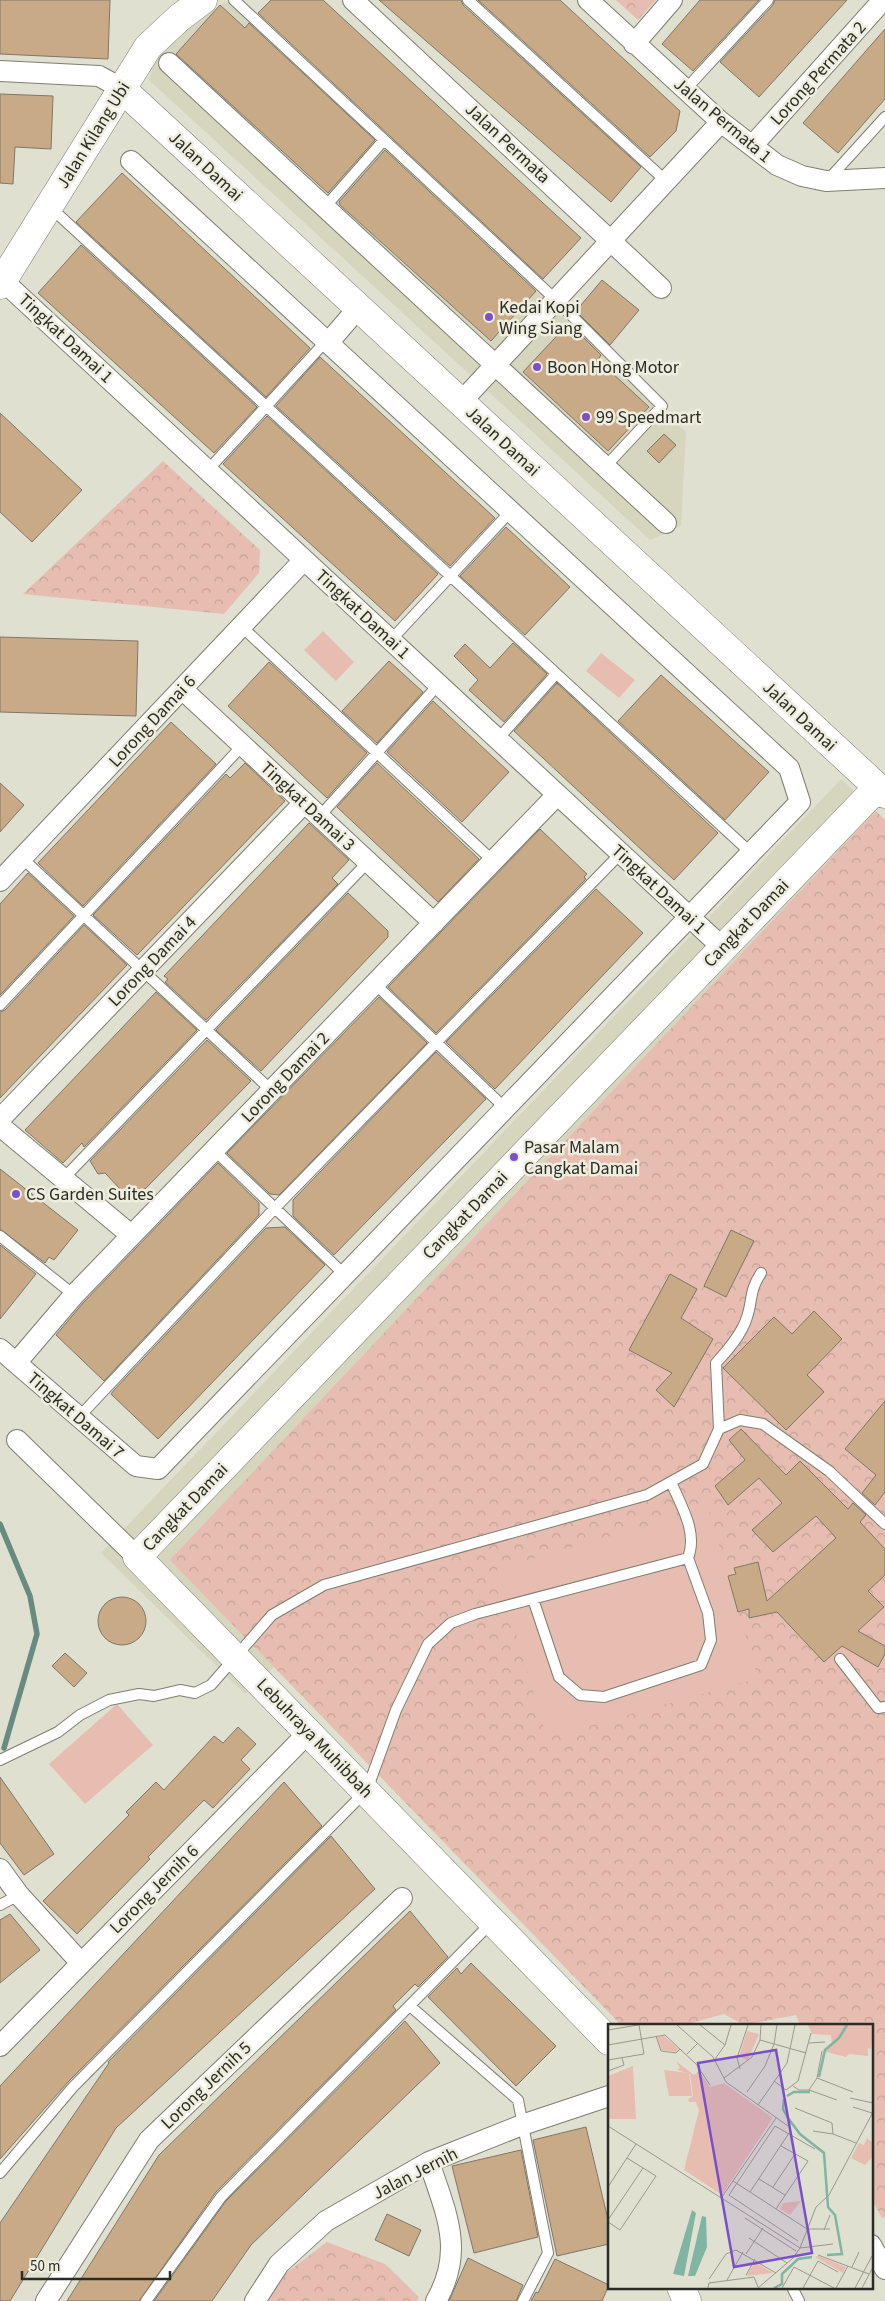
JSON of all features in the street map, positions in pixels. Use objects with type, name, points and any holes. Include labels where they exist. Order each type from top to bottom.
[{"type":"street","name":"Jalan Kilang Ubi","points":[[1,281],[148,47],[179,18],[203,0]]},
{"type":"street","name":"Jalan Permata","points":[[353,0],[612,240],[661,288]]},
{"type":"street","name":"Jalan Permata 1","points":[[588,0],[721,122],[777,165],[802,176],[826,181],[885,178]]},
{"type":"street","points":[[634,44],[672,0]]},
{"type":"street","name":"Lorong Permata 2","points":[[752,146],[883,0]]},
{"type":"street","points":[[170,63],[666,523]]},
{"type":"street","points":[[0,71],[99,76],[121,88]]},
{"type":"street","name":"Jalan Damai","points":[[121,88],[881,791]]},
{"type":"street","points":[[461,402],[721,122]]},
{"type":"street","points":[[131,162],[788,768],[800,802],[345,1275]]},
{"type":"street","name":"Tingkat Damai 1","points":[[1,281],[208,470],[722,948]]},
{"type":"street","points":[[327,342],[359,308]]},
{"type":"street","name":"Lorong Damai 6","points":[[0,881],[304,560]]},
{"type":"street","name":"Tingkat Damai 3","points":[[182,689],[434,923]]},
{"type":"street","name":"Cangkat Damai","points":[[137,1557],[722,948],[881,791]]},
{"type":"street","name":"Lorong Damai 2","points":[[16,1363],[74,1295],[131,1235],[557,795]]},
{"type":"street","name":"Lorong Damai 4","points":[[0,1120],[304,803]]},
{"type":"street","points":[[0,1126],[131,1235]]},
{"type":"street","name":"Tingkat Damai 7","points":[[0,1349],[136,1466],[158,1469],[345,1275]]},
{"type":"street","name":"Lebuhraya Muhibbah","points":[[17,1440],[237,1658],[608,2039]]},
{"type":"street","name":"Lorong Jernih 6","points":[[0,2046],[309,1732]]},
{"type":"street","points":[[0,1869],[19,1895],[81,1962]]},
{"type":"street","name":"Lorong Jernih 5","points":[[46,2301],[149,2140],[402,1898]]},
{"type":"street","name":"Jalan Jernih","points":[[255,2301],[279,2264],[326,2221],[429,2162],[522,2124],[608,2096]]},
{"type":"street","points":[[429,2162],[451,2230],[452,2259],[444,2288],[436,2301]]},
{"type":"street","points":[[872,2247],[885,2269]]},
{"type":"street","points":[[681,2288],[687,2301]]},
{"type":"lane","points":[[234,0],[556,300],[662,406],[605,467]]},
{"type":"lane","points":[[468,0],[666,181]]},
{"type":"lane","points":[[685,90],[768,0]]},
{"type":"lane","points":[[826,181],[885,117]]},
{"type":"lane","points":[[325,207],[384,140]]},
{"type":"lane","points":[[49,206],[751,853]]},
{"type":"lane","points":[[208,470],[327,342]]},
{"type":"lane","points":[[391,640],[510,512]]},
{"type":"lane","points":[[242,626],[493,861]]},
{"type":"lane","points":[[498,739],[556,674]]},
{"type":"lane","points":[[319,816],[438,684]]},
{"type":"lane","points":[[0,1005],[82,915],[242,746]]},
{"type":"lane","points":[[79,1417],[275,1208],[621,854]]},
{"type":"lane","points":[[22,858],[272,1090]]},
{"type":"lane","points":[[63,1179],[368,862]]},
{"type":"lane","points":[[374,984],[505,1108]]},
{"type":"lane","points":[[214,1150],[345,1275]]},
{"type":"lane","points":[[0,1236],[74,1295]]},
{"type":"lane","points":[[0,1760],[58,1732],[80,1715],[109,1700],[139,1694],[154,1696],[180,1690],[195,1693],[211,1685],[237,1658],[272,1615],[324,1585],[648,1495],[703,1464],[719,1428],[716,1363],[733,1342],[747,1318],[752,1287],[761,1273]]},
{"type":"lane","points":[[719,1428],[740,1420],[764,1424],[829,1472],[885,1524]]},
{"type":"lane","points":[[533,1599],[559,1677],[580,1695],[604,1697],[701,1665],[712,1640],[708,1614],[688,1558],[692,1548],[690,1529],[671,1482]]},
{"type":"lane","points":[[0,2174],[73,2087],[367,1790],[396,1710],[428,1644],[451,1623],[475,1614],[688,1558]]},
{"type":"lane","points":[[840,1659],[878,1708],[885,1707]]},
{"type":"lane","points":[[0,1905],[19,1895]]},
{"type":"lane","points":[[146,2301],[221,2197],[492,1922]]},
{"type":"lane","points":[[410,2006],[518,2100],[548,2253],[523,2301]]},
{"type":"lane","points":[[792,2288],[799,2301]]},
{"type":"shaded area","points":[[227,1],[686,432],[681,526],[650,540],[149,80],[155,57],[173,38]]},
{"type":"shaded area","name":"Pasar Malam Cangkat Damai","points":[[841,779],[876,811],[171,1560],[274,1667],[245,1694],[101,1553]]},
{"type":"green space","points":[[616,0],[656,0],[638,20]]},
{"type":"green space","points":[[163,461],[260,550],[259,573],[224,614],[23,594]]},
{"type":"green space","points":[[323,631],[354,662],[336,681],[304,650]]},
{"type":"green space","points":[[601,653],[635,680],[619,698],[586,671]]},
{"type":"green space","points":[[876,811],[885,820],[885,2217],[882,2218],[872,2200],[872,2024],[800,2024],[796,2015],[742,2024],[724,2014],[688,2024],[620,2024],[170,1560]]},
{"type":"green space","points":[[708,1508],[758,1678],[547,1738],[497,1569]]},
{"type":"green space","points":[[117,1704],[153,1745],[85,1804],[49,1764]]},
{"type":"green space","points":[[327,2242],[385,2264],[419,2297],[417,2301],[266,2301],[282,2276]]},
{"type":"building","points":[[0,0],[110,0],[108,59],[0,54]]},
{"type":"building","points":[[271,0],[323,0],[581,238],[543,279],[258,13]]},
{"type":"building","points":[[379,0],[461,0],[463,5],[641,167],[611,202]]},
{"type":"building","points":[[478,0],[560,0],[680,111],[676,131],[650,157]]},
{"type":"building","points":[[700,0],[759,0],[693,71],[662,44]]},
{"type":"building","points":[[775,0],[847,0],[759,97],[720,62],[773,5]]},
{"type":"building","points":[[220,5],[245,28],[249,23],[375,140],[328,193],[176,54]]},
{"type":"building","points":[[885,29],[885,99],[838,153],[803,123]]},
{"type":"building","points":[[0,94],[53,96],[51,149],[15,147],[13,184],[0,183]]},
{"type":"building","points":[[385,150],[536,291],[491,341],[340,205],[339,202]]},
{"type":"building","points":[[122,173],[310,348],[266,397],[76,222]]},
{"type":"building","points":[[81,245],[257,407],[214,453],[38,293]]},
{"type":"building","points":[[602,280],[639,310],[610,345],[576,311]]},
{"type":"building","points":[[569,323],[601,355],[598,360],[649,407],[608,451],[523,372]]},
{"type":"building","points":[[320,357],[495,518],[450,566],[276,406]]},
{"type":"building","points":[[0,413],[82,490],[32,542],[0,512]]},
{"type":"building","points":[[267,416],[438,574],[395,621],[223,464]]},
{"type":"building","points":[[664,434],[676,445],[659,463],[647,451]]},
{"type":"building","points":[[506,527],[570,587],[525,635],[460,576]]},
{"type":"building","points":[[0,637],[138,641],[136,716],[0,712]]},
{"type":"building","points":[[513,643],[547,674],[504,722],[469,690],[478,680],[454,656],[465,644],[490,668]]},
{"type":"building","points":[[389,661],[423,692],[377,743],[342,711]]},
{"type":"building","points":[[269,662],[367,753],[327,798],[228,706]]},
{"type":"building","points":[[661,675],[769,772],[725,820],[618,721]]},
{"type":"building","points":[[557,683],[718,833],[674,880],[514,731]]},
{"type":"building","points":[[433,701],[509,772],[462,822],[387,752]]},
{"type":"building","points":[[171,722],[216,764],[83,906],[38,863]]},
{"type":"building","points":[[245,763],[285,801],[137,955],[93,915],[226,774],[230,778]]},
{"type":"building","points":[[377,763],[479,859],[438,902],[337,807]]},
{"type":"building","points":[[0,783],[24,805],[0,832]]},
{"type":"building","points":[[309,823],[349,860],[332,878],[338,884],[206,1020],[165,982],[168,979],[164,976]]},
{"type":"building","points":[[540,829],[587,874],[584,877],[586,879],[436,1033],[388,987]]},
{"type":"building","points":[[28,873],[74,916],[0,995],[0,904]]},
{"type":"building","points":[[596,889],[643,933],[495,1089],[446,1042]]},
{"type":"building","points":[[348,893],[388,931],[388,937],[261,1071],[216,1030]]},
{"type":"building","points":[[84,925],[127,965],[0,1098],[0,1012],[5,1010]]},
{"type":"building","points":[[156,992],[197,1030],[84,1147],[82,1143],[63,1163],[25,1130]]},
{"type":"building","points":[[379,997],[427,1043],[279,1195],[270,1194],[227,1153]]},
{"type":"building","points":[[207,1040],[251,1081],[145,1189],[133,1193],[121,1190],[105,1173],[98,1174],[90,1161]]},
{"type":"building","points":[[436,1052],[486,1099],[334,1255],[293,1216],[293,1200]]},
{"type":"building","points":[[218,1163],[259,1203],[259,1215],[104,1381],[56,1335],[83,1303]]},
{"type":"building","name":"CS Garden Suites","points":[[0,1169],[78,1230],[54,1260],[49,1257],[45,1263],[0,1229]]},
{"type":"building","points":[[285,1227],[325,1265],[158,1439],[111,1394],[266,1228]]},
{"type":"building","points":[[731,1230],[754,1241],[726,1297],[704,1286]]},
{"type":"building","points":[[0,1245],[36,1274],[0,1319]]},
{"type":"building","points":[[670,1274],[697,1289],[681,1318],[713,1339],[674,1407],[656,1390],[672,1373],[629,1350]]},
{"type":"building","points":[[814,1311],[842,1339],[807,1375],[824,1392],[786,1430],[723,1368],[774,1317],[792,1334]]},
{"type":"building","points":[[885,1401],[885,1492],[875,1505],[862,1493],[876,1475],[845,1449]]},
{"type":"building","points":[[741,1429],[786,1475],[800,1461],[848,1509],[853,1503],[866,1515],[860,1522],[885,1549],[885,1575],[868,1591],[884,1607],[858,1631],[885,1646],[885,1654],[878,1667],[842,1646],[824,1662],[777,1612],[749,1618],[749,1609],[738,1612],[728,1576],[736,1574],[734,1568],[758,1562],[767,1601],[836,1538],[816,1516],[773,1552],[752,1530],[782,1503],[759,1478],[728,1505],[715,1486],[745,1460],[729,1440]]},
{"type":"building","points":[[117,1597],[127,1597],[136,1601],[142,1607],[145,1612],[145,1630],[136,1641],[127,1645],[117,1645],[108,1641],[102,1635],[98,1626],[98,1616],[102,1607],[108,1601]]},
{"type":"building","points":[[65,1653],[87,1673],[74,1687],[52,1666]]},
{"type":"building","points":[[238,1727],[256,1744],[241,1760],[250,1769],[213,1808],[204,1800],[77,1934],[43,1901],[129,1815],[126,1812],[156,1782],[164,1790],[214,1736],[223,1743]]},
{"type":"building","points":[[0,1777],[54,1854],[24,1875],[0,1843]]},
{"type":"building","points":[[284,1782],[322,1826],[68,2082],[0,2159],[0,2086]]},
{"type":"building","points":[[331,1836],[375,1889],[116,2128],[10,2301],[0,2301],[0,2223],[108,2062]]},
{"type":"building","points":[[410,1911],[448,1957],[418,1987],[415,1984],[393,2006],[396,2010],[216,2192],[139,2301],[67,2301],[159,2155]]},
{"type":"building","points":[[10,1914],[40,1950],[0,1983],[0,1920]]},
{"type":"building","points":[[471,1963],[556,2046],[516,2086],[428,1997],[457,1968],[461,1974]]},
{"type":"building","points":[[405,2021],[440,2063],[251,2245],[212,2301],[154,2301],[226,2201]]},
{"type":"building","points":[[586,2127],[608,2220],[608,2244],[557,2256],[533,2140]]},
{"type":"building","points":[[521,2150],[538,2237],[474,2253],[452,2166]]},
{"type":"building","points":[[387,2214],[421,2230],[409,2256],[375,2240]]},
{"type":"building","points":[[468,2258],[523,2285],[516,2301],[449,2301]]},
{"type":"building","points":[[555,2259],[608,2285],[602,2301],[531,2301],[536,2292],[538,2293]]},
{"type":"waterway","points":[[0,1524],[30,1596],[37,1634],[4,1748]]},
{"type":"place","name":"Kedai Kopi Wing Siang","points":[[489,317]]},
{"type":"place","name":"Boon Hong Motor","points":[[537,367]]},
{"type":"place","name":"99 Speedmart","points":[[586,417]]},
{"type":"place","name":"Pasar Malam Cangkat Damai","points":[[514,1157]]},
{"type":"place","name":"CS Garden Suites","points":[[16,1194]]}]
